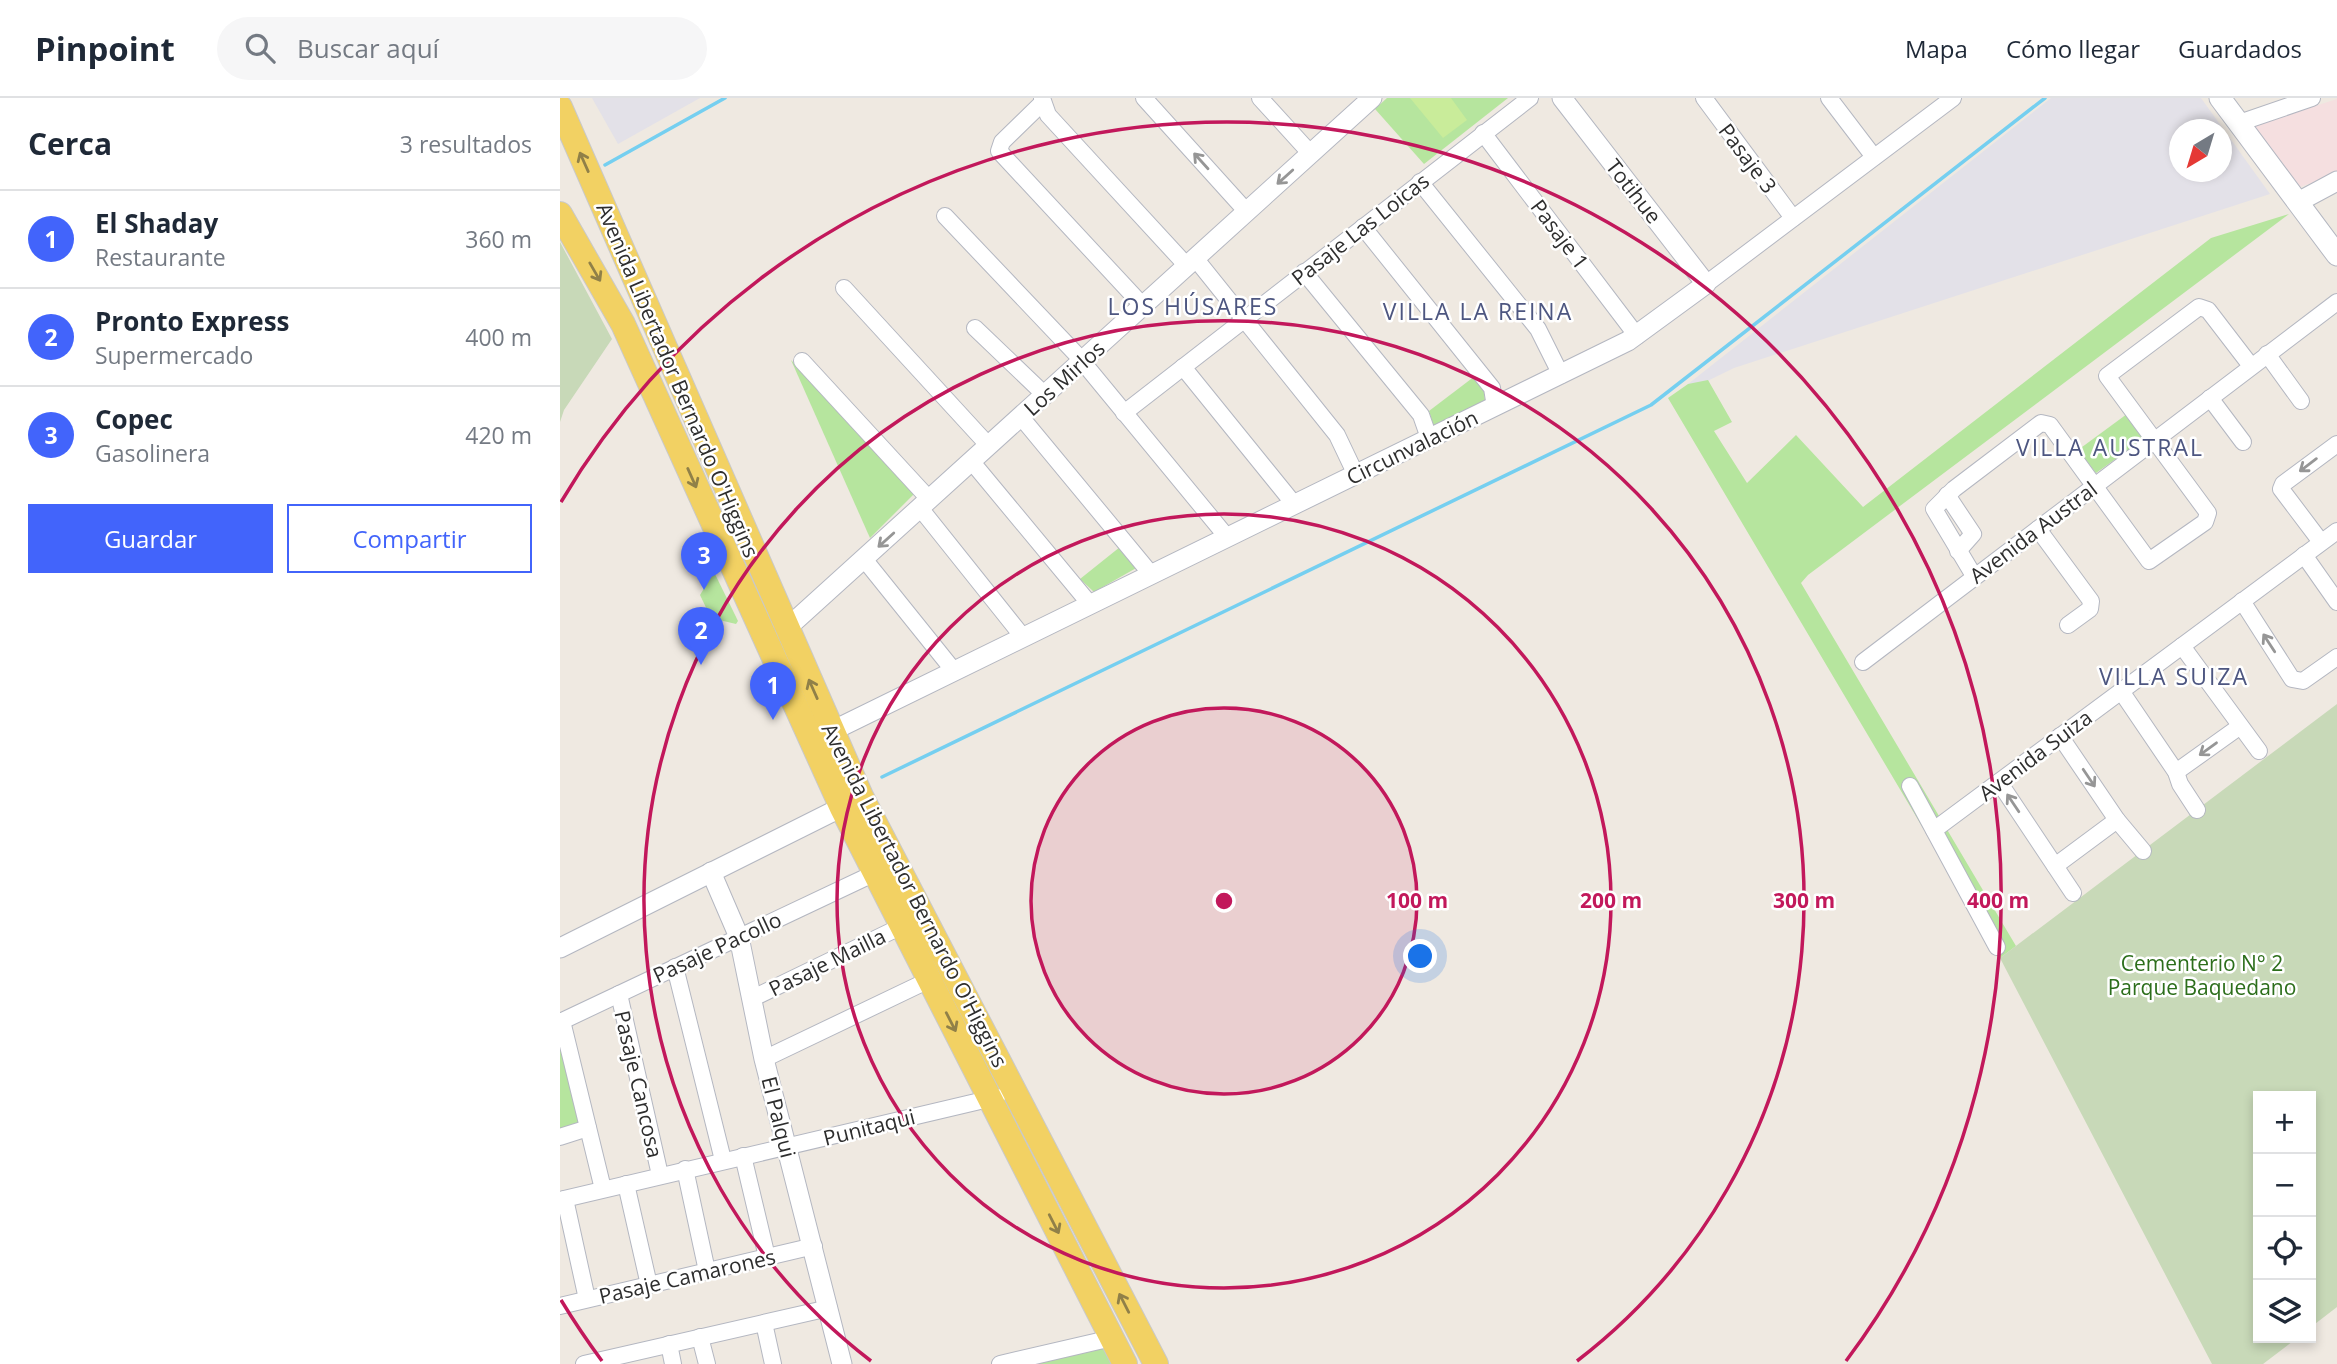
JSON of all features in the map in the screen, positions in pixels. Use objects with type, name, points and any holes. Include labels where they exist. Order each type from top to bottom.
[{"type":"main road","points":[[2220,98],[2337,255]]},
{"type":"main road","name":"Avenida Libertador Bernardo O'Higgins","points":[[560,107],[832,731],[851,802],[875,873],[1125,1364]]},
{"type":"main road","name":"Avenida Libertador Bernardo O'Higgins","points":[[560,214],[623,324],[851,802],[1010,1083],[1156,1364]]},
{"type":"main road","points":[[986,1091],[1010,1083]]},
{"type":"street","points":[[1144,98],[1247,212]]},
{"type":"street","points":[[1260,98],[1311,154]]},
{"type":"street","name":"Los Mirlos","points":[[786,628],[1372,98]]},
{"type":"street","name":"Pasaje Las Loicas","points":[[1124,413],[1530,98]]},
{"type":"street","name":"Totihue","points":[[1562,98],[1706,284]]},
{"type":"street","name":"Pasaje 3","points":[[1704,98],[1793,218]]},
{"type":"street","points":[[1829,98],[1874,158]]},
{"type":"street","points":[[2239,123],[2281,103],[2312,98]]},
{"type":"street","name":"Circunvalación","points":[[832,731],[1637,336],[1950,99]]},
{"type":"street","points":[[1143,306],[999,151],[1002,142],[1042,101],[1048,115],[1244,319],[1337,435],[1356,475]]},
{"type":"street","name":"Pasaje 1","points":[[1483,133],[1637,336]]},
{"type":"street","points":[[2298,202],[2337,181]]},
{"type":"street","points":[[1420,182],[1538,329],[1561,374]]},
{"type":"street","points":[[945,216],[1082,362],[1227,537]]},
{"type":"street","points":[[1363,227],[1492,388],[1495,407]]},
{"type":"street","points":[[1304,272],[1421,415],[1429,438]]},
{"type":"street","points":[[844,288],[989,446]]},
{"type":"street","name":"Avenida Austral","points":[[1863,662],[2337,302]]},
{"type":"street","points":[[1974,576],[1935,516],[1934,509],[1950,492],[2046,423],[2149,561],[2209,517],[2108,380],[2109,373],[2199,307],[2208,310],[2251,366]]},
{"type":"street","points":[[975,328],[1045,395]]},
{"type":"street","points":[[2267,354],[2301,401]]},
{"type":"street","points":[[802,360],[925,504],[1023,637]]},
{"type":"street","points":[[1183,367],[1294,504]]},
{"type":"street","points":[[2210,398],[2243,442]]},
{"type":"street","points":[[1021,417],[1151,574]]},
{"type":"street","points":[[2321,542],[2281,489],[2283,484],[2337,444]]},
{"type":"street","points":[[972,462],[1089,603]]},
{"type":"street","points":[[1950,492],[1973,534],[1958,551]]},
{"type":"street","points":[[2038,529],[2091,601],[2090,609],[2068,625]]},
{"type":"street","name":"Avenida Suiza","points":[[1934,830],[2337,531]]},
{"type":"street","points":[[2305,555],[2337,602]]},
{"type":"street","points":[[864,559],[954,671]]},
{"type":"street","points":[[2242,601],[2292,679],[2298,682],[2337,657]]},
{"type":"street","points":[[2182,646],[2259,751]]},
{"type":"street","points":[[2121,691],[2176,772],[2180,784],[2197,810]]},
{"type":"street","points":[[2176,772],[2239,727]]},
{"type":"street","points":[[2060,736],[2118,820],[2143,850]]},
{"type":"street","points":[[1999,782],[2073,893]]},
{"type":"street","points":[[1910,786],[1997,947]]},
{"type":"street","points":[[560,948],[851,802]]},
{"type":"street","points":[[2055,866],[2118,820]]},
{"type":"street","name":"El Palqui","points":[[711,872],[739,937],[764,1059],[814,1246],[842,1364]]},
{"type":"street","name":"Pasaje Pacollo","points":[[561,1021],[875,873]]},
{"type":"street","name":"Pasaje Mailla","points":[[753,998],[902,926]]},
{"type":"street","points":[[675,967],[723,1160]]},
{"type":"street","points":[[764,1059],[929,980]]},
{"type":"street","name":"Pasaje Cancosa","points":[[619,994],[660,1175]]},
{"type":"street","points":[[561,1021],[603,1189]]},
{"type":"street","name":"Punitaqui","points":[[563,1200],[786,1147],[986,1091]]},
{"type":"street","points":[[560,1137],[588,1128]]},
{"type":"street","points":[[743,1156],[767,1257]]},
{"type":"street","points":[[685,1169],[707,1271]]},
{"type":"street","points":[[626,1184],[649,1285]]},
{"type":"street","points":[[563,1200],[587,1299]]},
{"type":"street","name":"Pasaje Camarones","points":[[560,1306],[814,1246]]},
{"type":"street","points":[[584,1364],[829,1308]]},
{"type":"street","points":[[764,1323],[773,1364]]},
{"type":"street","points":[[700,1337],[707,1364]]},
{"type":"street","points":[[1000,1364],[1112,1338]]},
{"type":"street","points":[[669,1344],[673,1364]]},
{"type":"shaded area","points":[[592,98],[700,98],[618,144]]},
{"type":"shaded area","points":[[2051,98],[2201,98],[2216,119],[2169,119],[2169,182],[2232,182],[2232,141],[2270,194],[1734,368],[1691,389],[1688,384]]},
{"type":"shaded area","points":[[2337,99],[2337,174],[2297,188],[2251,127]]},
{"type":"green space","points":[[1387,98],[1508,98],[1424,164],[1375,109]]},
{"type":"green space","points":[[1410,98],[1451,98],[1467,120],[1443,138]]},
{"type":"green space","points":[[2289,214],[1808,575],[1801,583],[2016,946],[2000,958],[1668,398],[1688,384],[1708,380],[1732,422],[1714,431],[1747,483],[1796,435],[1863,507],[2211,238]]},
{"type":"green space","points":[[560,242],[612,339],[564,410],[560,422]]},
{"type":"green space","points":[[791,360],[915,493],[870,538]]},
{"type":"green space","points":[[1475,376],[1484,391],[1485,400],[1434,427],[1429,411]]},
{"type":"green space","points":[[2127,414],[2145,438],[2096,473],[2078,450]]},
{"type":"green space","points":[[1120,547],[1138,567],[1094,592],[1080,579]]},
{"type":"green space","points":[[714,572],[738,621],[736,624],[711,618],[700,595]]},
{"type":"green space","name":"Cementerio N° 2 Parque Baquedano","points":[[2337,704],[2337,1307],[2316,1323],[2316,1091],[2253,1091],[2253,1343],[2290,1343],[2263,1364],[2212,1364],[2000,958]]},
{"type":"green space","points":[[560,1031],[584,1124],[560,1131]]},
{"type":"green space","points":[[1103,1342],[1113,1364],[1011,1364]]},
{"type":"waterway","points":[[605,165],[725,98]]},
{"type":"waterway","points":[[882,777],[1651,405],[2045,98]]},
{"type":"place","name":"Copec","points":[[704,590]]},
{"type":"place","name":"Pronto Express","points":[[701,665]]},
{"type":"place","name":"El Shaday","points":[[773,720]]},
{"type":"district","name":"LOS HÚSARES","points":[[1193,306]]},
{"type":"district","name":"VILLA LA REINA","points":[[1478,311]]},
{"type":"district","name":"VILLA AUSTRAL","points":[[2110,447]]},
{"type":"district","name":"VILLA SUIZA","points":[[2174,676]]}]
